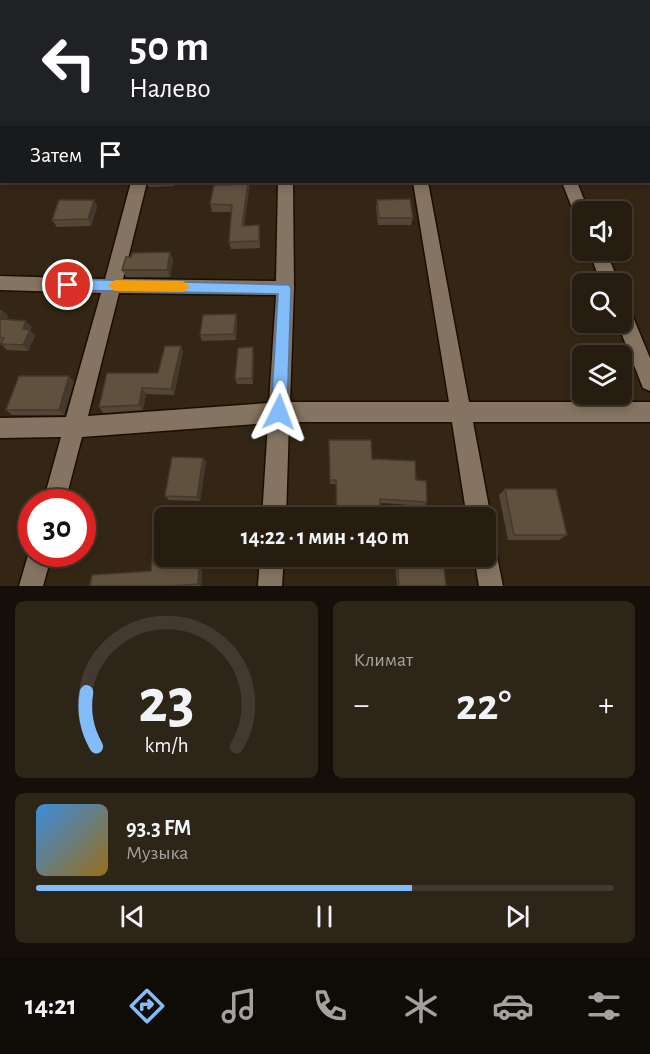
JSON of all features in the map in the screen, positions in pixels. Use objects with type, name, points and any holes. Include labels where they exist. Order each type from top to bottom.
[{"type":"street","points":[[57,489],[139,183]]},
{"type":"street","points":[[275,507],[285,288],[286,183]]},
{"type":"street","points":[[421,183],[477,507]]},
{"type":"street","points":[[569,183],[577,201]]},
{"type":"street","points":[[0,283],[285,288]]},
{"type":"street","points":[[630,333],[650,382]]},
{"type":"street","points":[[0,428],[74,427],[279,412],[650,412]]},
{"type":"street","points":[[31,586],[36,567]]},
{"type":"street","points":[[270,586],[271,567]]},
{"type":"street","points":[[488,567],[491,586]]},
{"type":"building","points":[[232,183],[248,183],[242,226],[259,225],[259,241],[229,242],[232,205],[210,204],[214,185],[232,185]]},
{"type":"building","points":[[410,199],[413,218],[379,218],[377,200]]},
{"type":"building","points":[[59,200],[94,200],[88,219],[52,220]]},
{"type":"building","points":[[170,252],[167,270],[122,270],[126,257],[131,257],[132,253]]},
{"type":"building","points":[[236,314],[234,334],[200,335],[203,315]]},
{"type":"building","points":[[0,319],[26,321],[23,329],[30,330],[23,345],[1,344],[4,338],[0,337]]},
{"type":"building","points":[[165,346],[181,346],[171,389],[142,388],[139,405],[99,407],[107,373],[158,373]]},
{"type":"building","points":[[253,347],[252,378],[235,379],[238,348]]},
{"type":"building","points":[[19,376],[69,376],[59,410],[6,410]]},
{"type":"building","points":[[329,440],[371,440],[372,459],[415,461],[416,480],[426,481],[427,502],[380,499],[380,507],[337,507],[336,480],[330,480]]},
{"type":"building","points":[[172,457],[203,458],[197,497],[165,496]]},
{"type":"building","points":[[505,489],[556,489],[567,535],[514,535]]},
{"type":"building","points":[[154,541],[154,567],[199,567],[198,584],[90,586],[92,575],[151,571]]},
{"type":"building","points":[[398,567],[444,567],[446,586],[399,586]]},
{"type":"slow traffic","points":[[115,286],[183,287]]},
{"type":"route","points":[[68,285],[285,288],[279,412]]}]
